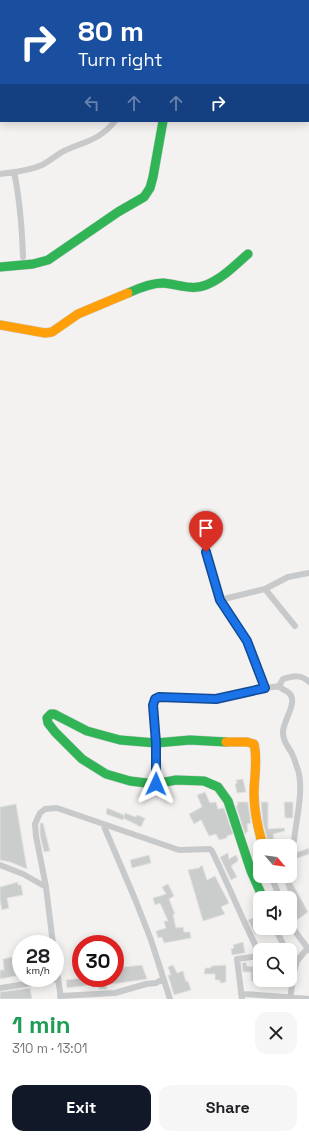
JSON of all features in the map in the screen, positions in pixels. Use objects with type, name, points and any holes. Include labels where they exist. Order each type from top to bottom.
[{"type":"street","points":[[0,174],[31,169],[43,164],[64,150],[94,140],[115,122]]},
{"type":"street","points":[[0,267],[33,264],[48,260],[118,212],[144,197],[150,188],[163,122]]},
{"type":"street","points":[[14,172],[19,195],[22,223],[23,257]]},
{"type":"street","points":[[0,325],[19,330],[45,333],[52,332],[78,314],[147,285],[163,283],[186,287],[205,286],[218,279],[248,254]]},
{"type":"street","points":[[203,542],[220,600],[247,641],[265,688]]},
{"type":"street","points":[[220,600],[265,589],[288,577],[309,573]]},
{"type":"street","points":[[265,589],[295,626]]},
{"type":"street","points":[[280,686],[283,679],[295,676],[304,678],[309,682]]},
{"type":"street","points":[[156,784],[156,743],[153,705],[157,698],[216,699],[280,686]]},
{"type":"street","points":[[280,686],[283,690],[289,693],[292,698],[292,705],[282,732],[285,743],[293,755],[300,780],[300,798],[294,839]]},
{"type":"street","points":[[260,891],[251,871],[228,801],[218,787],[204,782],[176,780],[156,784],[122,779],[99,770],[82,759],[48,723],[46,718],[49,715],[54,714],[87,731],[120,740],[156,743],[190,740],[210,742],[247,742],[254,744],[256,755],[254,796],[256,822],[261,839]]},
{"type":"street","points":[[52,935],[46,887],[35,824],[40,813],[45,808],[57,808],[179,850],[210,849],[254,943]]},
{"type":"street","points":[[103,824],[136,899],[170,999]]},
{"type":"street","points":[[0,865],[23,874],[46,887]]},
{"type":"street","points":[[297,931],[308,949],[297,964]]},
{"type":"street","points":[[253,957],[237,959],[242,997],[268,995],[290,998],[309,998]]},
{"type":"street","points":[[59,987],[60,998],[115,993],[146,984],[156,983],[162,979]]},
{"type":"street","points":[[0,988],[12,986]]},
{"type":"street","points":[[290,998],[292,987]]},
{"type":"building","points":[[243,779],[246,792],[237,793],[235,784],[237,783],[236,780]]},
{"type":"building","points":[[205,792],[210,803],[216,802],[218,809],[224,808],[233,834],[227,836],[227,838],[219,840],[216,834],[209,836],[201,820],[194,824],[189,814],[202,807],[197,795]]},
{"type":"building","points":[[237,802],[248,802],[251,823],[247,824],[248,832],[246,832],[246,834],[236,806],[238,805]]},
{"type":"building","points":[[261,802],[268,802],[268,829],[284,828],[285,831],[273,834],[274,839],[267,839],[263,823]]},
{"type":"building","points":[[284,802],[293,802],[293,818],[285,818]]},
{"type":"building","points":[[16,804],[27,869],[10,862],[0,860],[0,807]]},
{"type":"building","points":[[107,808],[124,815],[124,817],[125,813],[136,817],[137,815],[145,818],[141,827],[123,818],[123,820],[106,814]]},
{"type":"building","points":[[40,823],[43,823],[50,851],[44,852],[40,835]]},
{"type":"building","points":[[309,848],[309,854],[297,858],[297,852]]},
{"type":"building","points":[[228,853],[229,859],[236,855],[238,859],[238,861],[231,866],[237,877],[231,880],[220,857]]},
{"type":"building","points":[[149,855],[151,863],[132,868],[130,860]]},
{"type":"building","points":[[202,865],[207,880],[215,876],[229,903],[221,907],[225,914],[203,921],[188,870],[199,868]]},
{"type":"building","points":[[18,882],[18,885],[21,885],[23,895],[7,898],[9,908],[2,910],[0,887]]},
{"type":"building","points":[[285,883],[292,883],[296,891],[287,891]]},
{"type":"building","points":[[168,884],[174,896],[169,899],[175,914],[173,914],[176,928],[183,927],[184,932],[190,932],[191,938],[164,943],[162,937],[158,938],[156,931],[166,928],[164,921],[168,921],[160,903],[155,905],[153,898],[166,894],[162,887]]},
{"type":"building","points":[[297,892],[308,912],[297,920]]},
{"type":"building","points":[[253,918],[253,930],[248,920]]},
{"type":"building","points":[[243,942],[245,953],[232,955],[231,949],[234,948],[233,945]]},
{"type":"building","points":[[12,957],[12,977],[0,979],[0,970],[4,970],[3,959]]},
{"type":"building","points":[[246,962],[247,966],[253,967],[253,981],[251,981],[251,972],[243,972],[242,963]]},
{"type":"building","points":[[142,965],[147,979],[124,982],[124,967]]},
{"type":"building","points":[[173,965],[177,973],[183,971],[186,982],[188,981],[191,990],[174,995],[168,975],[171,975],[168,967]]},
{"type":"building","points":[[226,965],[226,982],[220,983],[220,980],[215,980],[215,974],[204,974],[205,968]]},
{"type":"building","points":[[72,979],[72,987],[75,987],[67,988],[66,980]]},
{"type":"building","points":[[99,987],[106,987],[107,989],[99,989]]},
{"type":"building","points":[[30,988],[32,999],[0,999],[0,992]]},
{"type":"traffic: fast","points":[[0,267],[33,264],[48,260],[118,212],[144,197],[150,188],[153,177],[163,122]]},
{"type":"traffic: fast","points":[[128,293],[145,286],[159,283],[201,287],[223,275],[248,254]]},
{"type":"traffic: fast","points":[[226,742],[190,740],[156,743],[120,740],[87,731],[54,714],[51,714],[47,718],[48,723],[55,732],[82,759],[106,774],[130,781],[155,784],[176,780],[204,781],[218,787],[228,801],[251,871],[260,891]]},
{"type":"traffic: slow","points":[[0,325],[45,333],[52,332],[78,314],[128,293]]},
{"type":"traffic: slow","points":[[226,742],[247,742],[254,744],[256,762],[254,794],[258,827],[261,839]]},
{"type":"route","points":[[156,784],[156,743],[153,705],[155,699],[159,697],[216,699],[265,688],[247,641],[220,600],[206,552]]}]
